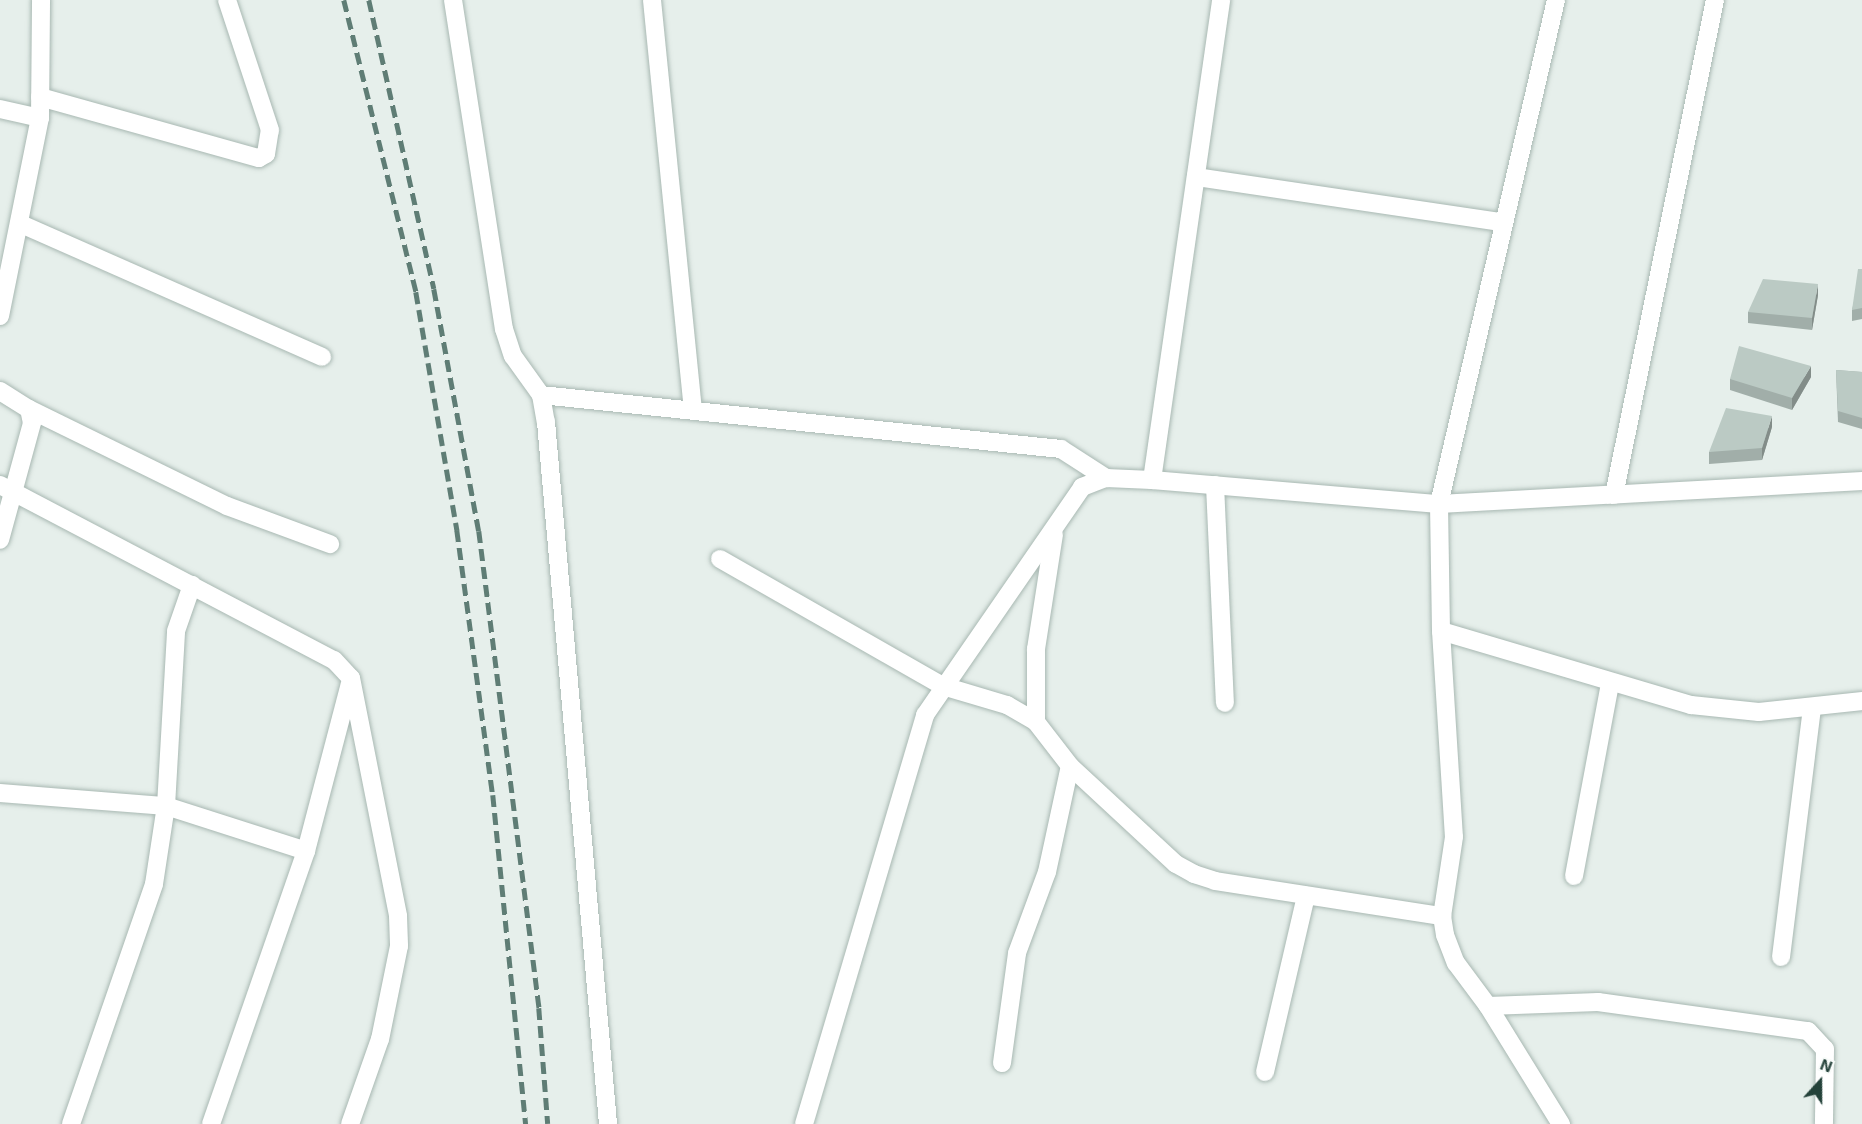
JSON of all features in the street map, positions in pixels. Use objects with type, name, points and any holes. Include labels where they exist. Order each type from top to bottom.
[{"type":"street","points":[[0,316],[21,224],[40,118],[41,0]]},
{"type":"street","points":[[40,97],[259,158],[266,154],[270,130],[226,0]]},
{"type":"street","points":[[453,0],[504,329],[513,356],[541,395],[608,1124]]},
{"type":"street","points":[[652,0],[693,409]]},
{"type":"street","points":[[1152,480],[1221,0]]},
{"type":"street","points":[[1556,0],[1501,222],[1439,504],[1441,630],[1454,837],[1442,916],[1456,963],[1488,1006],[1561,1124]]},
{"type":"street","points":[[1614,495],[1715,0]]},
{"type":"street","points":[[0,109],[40,118]]},
{"type":"street","points":[[1196,177],[1501,222]]},
{"type":"street","points":[[21,224],[322,357]]},
{"type":"street","points":[[0,392],[29,409],[227,506],[330,544]]},
{"type":"street","points":[[541,395],[1061,449],[1106,478]]},
{"type":"street","points":[[0,540],[8,489],[32,423],[29,409]]},
{"type":"street","points":[[804,1124],[879,875],[912,749],[925,716],[943,686],[1082,487],[1106,478],[1152,480],[1439,504],[1862,481]]},
{"type":"street","points":[[1215,485],[1225,703]]},
{"type":"street","points":[[8,489],[334,660],[351,678],[398,916],[399,946],[380,1039],[350,1124]]},
{"type":"street","points":[[1036,722],[1035,649],[1055,526]]},
{"type":"street","points":[[720,559],[943,686],[1007,705],[1036,722],[1070,766],[1176,864],[1194,874],[1306,896],[1442,916]]},
{"type":"street","points":[[71,1124],[154,884],[166,806],[174,646],[178,621],[192,585]]},
{"type":"street","points":[[1441,630],[1610,683],[1712,708],[1759,712],[1862,701]]},
{"type":"street","points":[[211,1124],[306,851],[351,678]]},
{"type":"street","points":[[1574,876],[1610,683]]},
{"type":"street","points":[[1781,957],[1812,708]]},
{"type":"street","points":[[1002,1063],[1017,953],[1047,872],[1070,766]]},
{"type":"street","points":[[0,793],[166,806],[306,851]]},
{"type":"street","points":[[1265,1072],[1306,896]]},
{"type":"street","points":[[1488,1006],[1598,1002],[1808,1031],[1825,1049],[1824,1124]]},
{"type":"building","points":[[1858,269],[1862,269],[1862,308],[1852,310]]},
{"type":"building","points":[[1763,279],[1818,284],[1812,318],[1748,312]]},
{"type":"building","points":[[1739,346],[1811,366],[1792,398],[1730,379]]},
{"type":"building","points":[[1836,370],[1862,372],[1862,418],[1838,411]]},
{"type":"building","points":[[1726,408],[1772,416],[1762,448],[1709,452]]},
{"type":"railway","points":[[344,0],[416,292],[457,530],[493,795],[526,1124]]},
{"type":"railway","points":[[369,0],[434,289],[479,531],[539,1008],[548,1124]]}]
